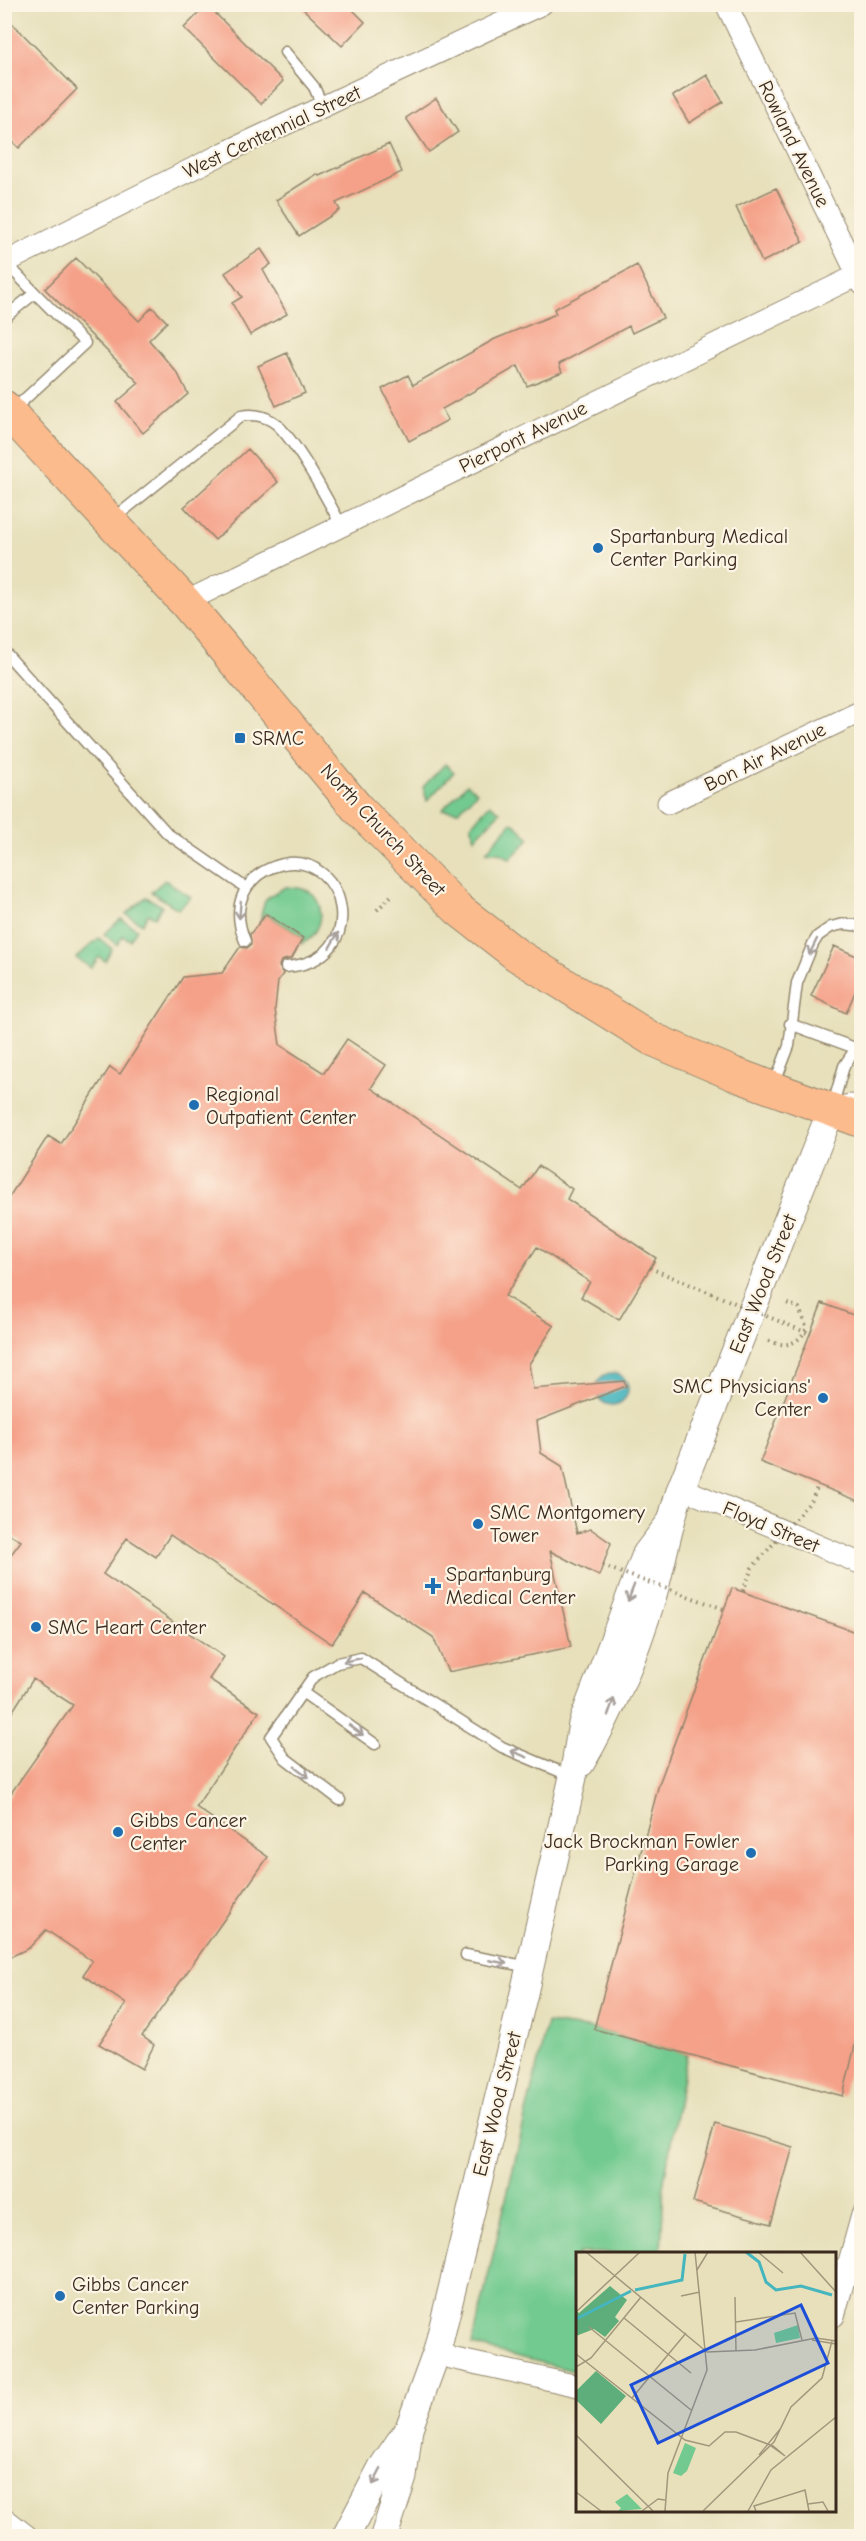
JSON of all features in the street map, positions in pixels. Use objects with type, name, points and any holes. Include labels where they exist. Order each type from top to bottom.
[{"type":"main road","name":"North Church Street","points":[[7,410],[185,602],[357,808],[459,910],[517,955],[652,1039],[773,1088],[846,1108],[861,1121]]},
{"type":"street","name":"West Centennial Street","points":[[5,263],[224,153],[542,4]]},
{"type":"street","name":"Rowland Avenue","points":[[726,4],[860,277]]},
{"type":"street","name":"Pierpont Avenue","points":[[185,602],[860,277]]},
{"type":"street","name":"Bon Air Avenue","points":[[668,803],[861,711]]},
{"type":"street","name":"East Wood Street","points":[[384,2536],[403,2477],[409,2428],[437,2351],[530,1967],[573,1777],[605,1723],[653,1595],[669,1524],[681,1488],[846,1108]]},
{"type":"street","name":"Floyd Street","points":[[681,1488],[861,1564]]},
{"type":"street","points":[[836,2309],[861,2215]]},
{"type":"street","points":[[437,2351],[451,2358],[576,2386]]},
{"type":"street","name":"East Wood Street","points":[[346,2536],[381,2469],[409,2428]]},
{"type":"street","points":[[4,2518],[27,2536]]},
{"type":"lane","points":[[285,52],[314,87],[323,108]]},
{"type":"lane","points":[[5,263],[85,343],[7,410]]},
{"type":"lane","points":[[4,318],[35,293]]},
{"type":"lane","points":[[110,522],[241,416],[249,415],[261,416],[282,430],[329,502],[341,525]]},
{"type":"lane","points":[[4,651],[168,834],[246,888]]},
{"type":"lane","points":[[245,941],[238,915],[246,888],[257,876],[271,867],[288,863],[305,865],[320,873],[332,884],[340,899],[342,916],[339,933],[331,948],[318,959],[303,966],[286,967]]},
{"type":"lane","points":[[773,1088],[789,1046],[797,983],[818,936],[831,927],[844,924],[861,926]]},
{"type":"lane","points":[[790,1024],[858,1043],[844,1066],[846,1108]]},
{"type":"lane","points":[[340,1800],[285,1758],[271,1737],[312,1677],[337,1664],[361,1658],[502,1747],[573,1777]]},
{"type":"lane","points":[[302,1692],[375,1744]]},
{"type":"lane","points":[[466,1955],[530,1967]]},
{"type":"path","points":[[377,910],[392,895]]},
{"type":"path","points":[[650,1268],[810,1334]]},
{"type":"path","points":[[769,1341],[784,1346],[801,1339],[807,1328],[799,1308],[784,1302]]},
{"type":"path","points":[[743,1591],[752,1568],[812,1500],[818,1485]]},
{"type":"path","points":[[603,1566],[724,1609]]},
{"type":"green space","points":[[445,764],[454,772],[427,801],[423,787]]},
{"type":"green space","points":[[467,784],[477,792],[459,811],[442,810]]},
{"type":"green space","points":[[490,804],[500,812],[475,838],[471,825]]},
{"type":"green space","points":[[512,822],[530,838],[510,859],[499,852],[486,852]]},
{"type":"green space","points":[[165,880],[191,897],[178,909],[151,892]]},
{"type":"green space","points":[[286,887],[301,888],[310,892],[316,899],[321,914],[313,935],[300,944],[303,937],[266,914],[261,920],[267,899]]},
{"type":"green space","points":[[146,897],[162,906],[155,917],[148,914],[142,924],[126,914]]},
{"type":"green space","points":[[121,919],[137,929],[130,940],[123,936],[117,945],[104,934]]},
{"type":"green space","points":[[99,938],[112,949],[105,961],[99,957],[91,968],[76,958]]},
{"type":"green space","points":[[547,2023],[594,2029],[687,2054],[664,2181],[661,2252],[576,2252],[576,2371],[472,2345]]},
{"type":"water","points":[[612,1373],[624,1377],[628,1389],[624,1401],[612,1405],[600,1401],[596,1389],[600,1377]]},
{"type":"building","points":[[298,4],[347,4],[365,22],[342,46]]},
{"type":"building","points":[[207,5],[283,81],[261,104],[184,28]]},
{"type":"building","points":[[4,15],[77,89],[19,148],[4,133]]},
{"type":"building","points":[[707,75],[723,102],[689,123],[673,96]]},
{"type":"building","points":[[436,98],[458,132],[429,152],[406,118]]},
{"type":"building","points":[[389,144],[402,172],[336,203],[340,210],[299,236],[276,200],[317,174],[319,176]]},
{"type":"building","points":[[776,188],[803,242],[762,262],[736,207]]},
{"type":"building","points":[[261,249],[271,264],[263,270],[287,314],[250,335],[232,303],[242,297],[225,273]]},
{"type":"building","points":[[76,258],[139,321],[152,307],[167,322],[149,340],[178,374],[188,394],[143,433],[117,402],[139,383],[45,289]]},
{"type":"building","points":[[637,265],[663,318],[632,333],[629,326],[559,364],[562,372],[527,386],[518,366],[442,409],[448,420],[409,441],[382,389],[408,375],[413,385],[495,339],[556,314],[554,309]]},
{"type":"building","points":[[287,353],[305,393],[276,406],[258,366]]},
{"type":"building","points":[[248,449],[278,482],[215,540],[184,507]]},
{"type":"building","points":[[266,914],[303,938],[292,958],[281,961],[279,966],[283,974],[278,981],[275,1009],[280,1045],[324,1073],[347,1039],[386,1065],[371,1088],[522,1190],[538,1166],[572,1189],[567,1199],[656,1258],[619,1320],[581,1297],[590,1282],[537,1247],[505,1296],[554,1326],[529,1364],[533,1389],[624,1381],[626,1386],[537,1421],[541,1453],[562,1466],[577,1533],[591,1529],[611,1543],[599,1576],[550,1551],[571,1647],[448,1672],[433,1637],[365,1593],[332,1644],[170,1535],[156,1557],[127,1538],[103,1574],[224,1657],[209,1679],[259,1712],[196,1807],[268,1857],[142,2036],[154,2045],[142,2069],[99,2044],[126,2004],[83,1975],[92,1961],[46,1930],[29,1948],[4,1960],[4,1803],[73,1705],[33,1679],[4,1725],[4,1564],[21,1541],[4,1531],[4,1205],[48,1136],[61,1144],[110,1067],[120,1074],[183,977],[222,973],[240,947],[247,948],[251,945],[250,934]]},
{"type":"building","points":[[834,946],[861,958],[861,978],[846,1013],[811,996]]},
{"type":"building","name":"SMC Physicians' Center","points":[[822,1303],[861,1318],[861,1502],[760,1462]]},
{"type":"building","name":"Jack Brockman Fowler Parking Garage","points":[[732,1588],[861,1634],[861,2020],[843,2096],[594,2029],[659,1784]]},
{"type":"building","points":[[715,2124],[793,2147],[771,2224],[693,2202]]},
{"type":"place","name":"Spartanburg Medical Center Parking","points":[[598,548]]},
{"type":"place","name":"SRMC","points":[[240,738]]},
{"type":"place","name":"Regional Outpatient Center","points":[[194,1105]]},
{"type":"place","name":"SMC Physicians' Center","points":[[823,1398]]},
{"type":"place","name":"SMC Montgomery Tower","points":[[478,1524]]},
{"type":"place","name":"Spartanburg Medical Center","points":[[433,1586]]},
{"type":"place","name":"SMC Heart Center","points":[[36,1627]]},
{"type":"place","name":"Gibbs Cancer Center","points":[[118,1832]]},
{"type":"place","name":"Jack Brockman Fowler Parking Garage","points":[[751,1853]]},
{"type":"place","name":"Gibbs Cancer Center Parking","points":[[60,2296]]}]
